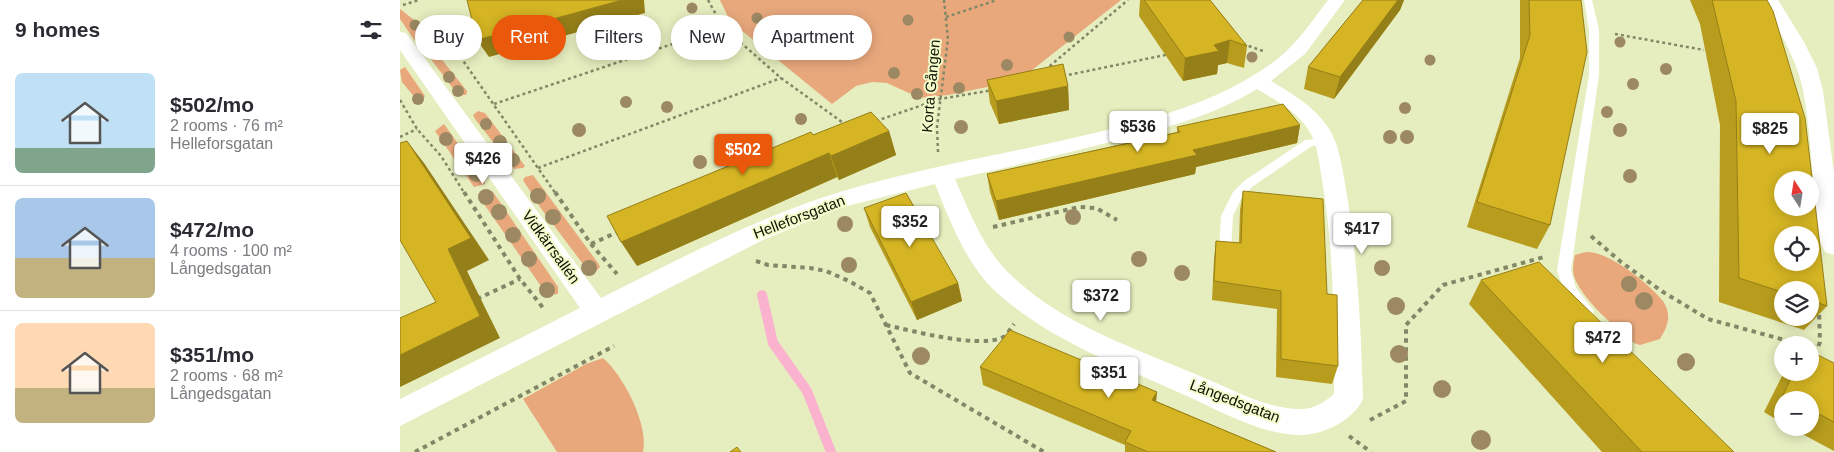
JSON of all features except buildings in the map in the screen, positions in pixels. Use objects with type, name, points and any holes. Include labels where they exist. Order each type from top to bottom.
[{"type":"street","name":"Helleforsgatan","points":[[400,413],[596,311],[738,241],[825,205],[872,191],[1094,140],[1155,124],[1227,97],[1284,63],[1305,43],[1336,0]]},
{"type":"street","points":[[1770,0],[1795,42],[1807,68],[1813,91],[1825,196],[1834,246]]},
{"type":"street","name":"Vidkärrsallén","points":[[406,46],[596,311]]},
{"type":"street","name":"Långedsgatan","points":[[942,175],[966,229],[987,266],[1004,284],[1035,309],[1082,337],[1226,400],[1282,420],[1300,422],[1324,418],[1349,399],[1346,289],[1336,198],[1325,142],[1318,127],[1298,108],[1256,81]]},
{"type":"lane","points":[[1588,0],[1594,30],[1594,75],[1564,270],[1570,290],[1585,310],[1599,323]]},
{"type":"lane","points":[[1224,251],[1227,216],[1237,195],[1248,184],[1309,143],[1325,142]]},
{"type":"path","points":[[403,5],[419,0]]},
{"type":"path","points":[[708,0],[716,15]]},
{"type":"path","name":"Korta Gången","points":[[942,175],[938,141],[940,99],[947,54],[944,0]]},
{"type":"path","points":[[946,17],[998,0]]},
{"type":"path","points":[[1040,74],[1128,0]]},
{"type":"path","points":[[1594,30],[1704,50]]},
{"type":"path","points":[[494,104],[671,44]]},
{"type":"path","points":[[1240,44],[1269,54]]},
{"type":"path","points":[[743,45],[781,78],[853,130]]},
{"type":"path","points":[[1055,78],[1177,53]]},
{"type":"path","points":[[463,60],[591,244],[620,278]]},
{"type":"path","points":[[538,168],[781,78]]},
{"type":"path","points":[[870,123],[940,99],[996,89]]},
{"type":"path","points":[[400,100],[417,129],[441,156],[520,279],[548,315]]},
{"type":"path","points":[[400,137],[417,129]]},
{"type":"path","points":[[989,228],[1079,207],[1096,208],[1116,220]]},
{"type":"path","points":[[1572,220],[1581,225],[1621,262],[1663,292],[1708,319],[1774,337]]},
{"type":"path","points":[[591,244],[627,228]]},
{"type":"path","points":[[738,241],[757,263],[812,269],[830,273],[858,286],[870,294],[910,373],[1044,452]]},
{"type":"path","points":[[1362,424],[1406,401],[1406,325],[1443,285],[1567,252]]},
{"type":"path","points":[[468,303],[520,279]]},
{"type":"path","points":[[1819,305],[1819,344]]},
{"type":"path","points":[[886,325],[939,336],[995,340],[1004,337],[1013,325],[1035,309]]},
{"type":"path","points":[[415,452],[614,346]]},
{"type":"path","points":[[1345,433],[1354,428]]},
{"type":"shaded area","points":[[720,0],[1121,0],[1027,74],[997,85],[948,95],[920,98],[887,83],[872,82],[856,86],[832,104],[778,60],[872,60],[872,15],[753,15],[753,40],[743,32],[743,15],[727,15]]},
{"type":"shaded area","points":[[400,9],[415,21],[415,41],[400,19]]},
{"type":"shaded area","points":[[432,60],[442,60],[467,91],[466,95],[458,95]]},
{"type":"shaded area","points":[[405,67],[425,96],[423,99],[416,99],[402,82],[400,70]]},
{"type":"shaded area","points":[[478,111],[485,113],[525,166],[523,168],[514,169],[475,119],[473,115]]},
{"type":"shaded area","points":[[444,124],[485,184],[474,187],[435,131]]},
{"type":"shaded area","points":[[533,175],[598,263],[600,267],[593,274],[589,272],[540,207],[523,180],[525,177]]},
{"type":"shaded area","points":[[487,192],[493,192],[558,287],[558,294],[549,295],[545,292],[482,201],[481,198]]},
{"type":"shaded area","points":[[1586,252],[1606,257],[1628,270],[1663,301],[1666,306],[1668,320],[1660,339],[1640,345],[1634,343],[1593,305],[1580,288],[1573,273],[1575,255]]},
{"type":"shaded area","points":[[603,358],[619,376],[633,401],[642,428],[643,452],[557,452],[523,399],[586,364]]},
{"type":"waterway","points":[[762,295],[773,343],[807,391],[831,452]]}]
